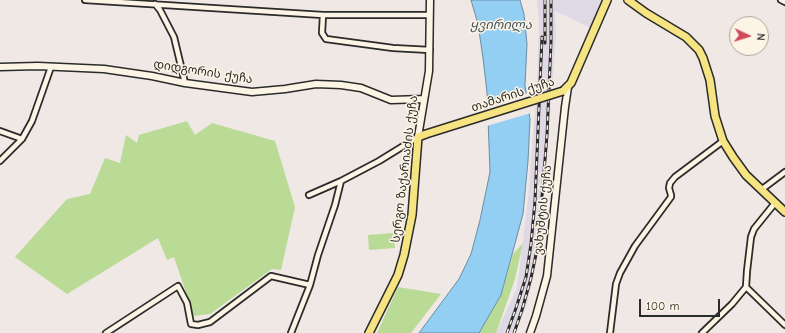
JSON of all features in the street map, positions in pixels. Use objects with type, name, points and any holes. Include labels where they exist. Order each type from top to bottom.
[{"type":"main road","name":"თამარის ქუჩა","points":[[418,137],[566,89],[571,83],[607,0]]},
{"type":"main road","points":[[628,0],[646,13],[686,37],[699,50],[710,80],[715,116],[723,141],[746,175],[785,212]]},
{"type":"main road","name":"სერგო ზაქარიაძის ქუჩა","points":[[370,333],[398,275],[404,255],[412,215],[418,137]]},
{"type":"street","points":[[85,0],[323,14],[430,15]]},
{"type":"street","name":"სერგო ზაქარიაძის ქუჩა","points":[[418,137],[429,71],[430,0]]},
{"type":"street","points":[[781,0],[785,2]]},
{"type":"street","points":[[152,3],[160,10],[174,37],[185,83]]},
{"type":"street","points":[[323,14],[322,33],[326,38],[392,48],[430,50]]},
{"type":"street","name":"დიდგორის ქუჩა","points":[[0,67],[38,66],[104,69],[152,76],[185,83],[252,92],[316,84],[341,85],[361,88],[391,100],[424,99]]},
{"type":"street","points":[[0,161],[22,139],[32,121],[51,67]]},
{"type":"street","name":"ვახუშტის ქუჩა","points":[[530,333],[547,276],[566,89]]},
{"type":"street","points":[[0,131],[22,139]]},
{"type":"street","points":[[308,195],[340,181],[392,154],[418,137]]},
{"type":"street","points":[[610,333],[616,284],[620,273],[635,246],[671,198],[668,188],[670,183],[675,177],[723,141]]},
{"type":"street","points":[[761,190],[785,172]]},
{"type":"street","points":[[291,333],[310,285],[318,255],[336,205],[340,181]]},
{"type":"street","points":[[702,333],[732,304],[746,286],[746,271],[751,237],[754,229],[775,202]]},
{"type":"street","points":[[106,333],[178,286],[187,303],[191,324],[198,325],[210,322],[271,276],[310,285]]},
{"type":"street","points":[[746,286],[785,325]]},
{"type":"shaded area","points":[[537,0],[601,0],[591,28],[555,11],[556,36],[540,246],[527,304],[515,333],[496,333],[517,288],[528,199],[537,86],[539,22]]},
{"type":"green space","points":[[187,121],[195,135],[212,123],[275,141],[295,207],[281,270],[272,269],[210,314],[194,316],[174,257],[167,260],[158,238],[67,294],[15,257],[67,199],[90,194],[105,158],[120,163],[126,135],[137,143],[139,135]]},
{"type":"green space","points":[[394,233],[395,248],[369,250],[368,235]]},
{"type":"green space","points":[[523,243],[515,279],[496,333],[479,333],[501,295],[513,254]]},
{"type":"green space","points":[[398,287],[441,294],[411,333],[377,333]]},
{"type":"water","name":"ყვირილა","points":[[471,0],[520,0],[524,14],[527,44],[525,85],[530,119],[523,214],[501,295],[479,333],[419,333],[459,279],[471,254],[490,172],[487,92],[478,24]]},
{"type":"pier","points":[[528,93],[531,113],[487,126],[486,106]]},
{"type":"railway","points":[[545,0],[545,43]]},
{"type":"railway","points":[[514,333],[531,278],[538,245],[547,135],[551,42],[551,0]]},
{"type":"railway","points":[[507,333],[526,277],[531,244],[535,201],[542,37]]}]
